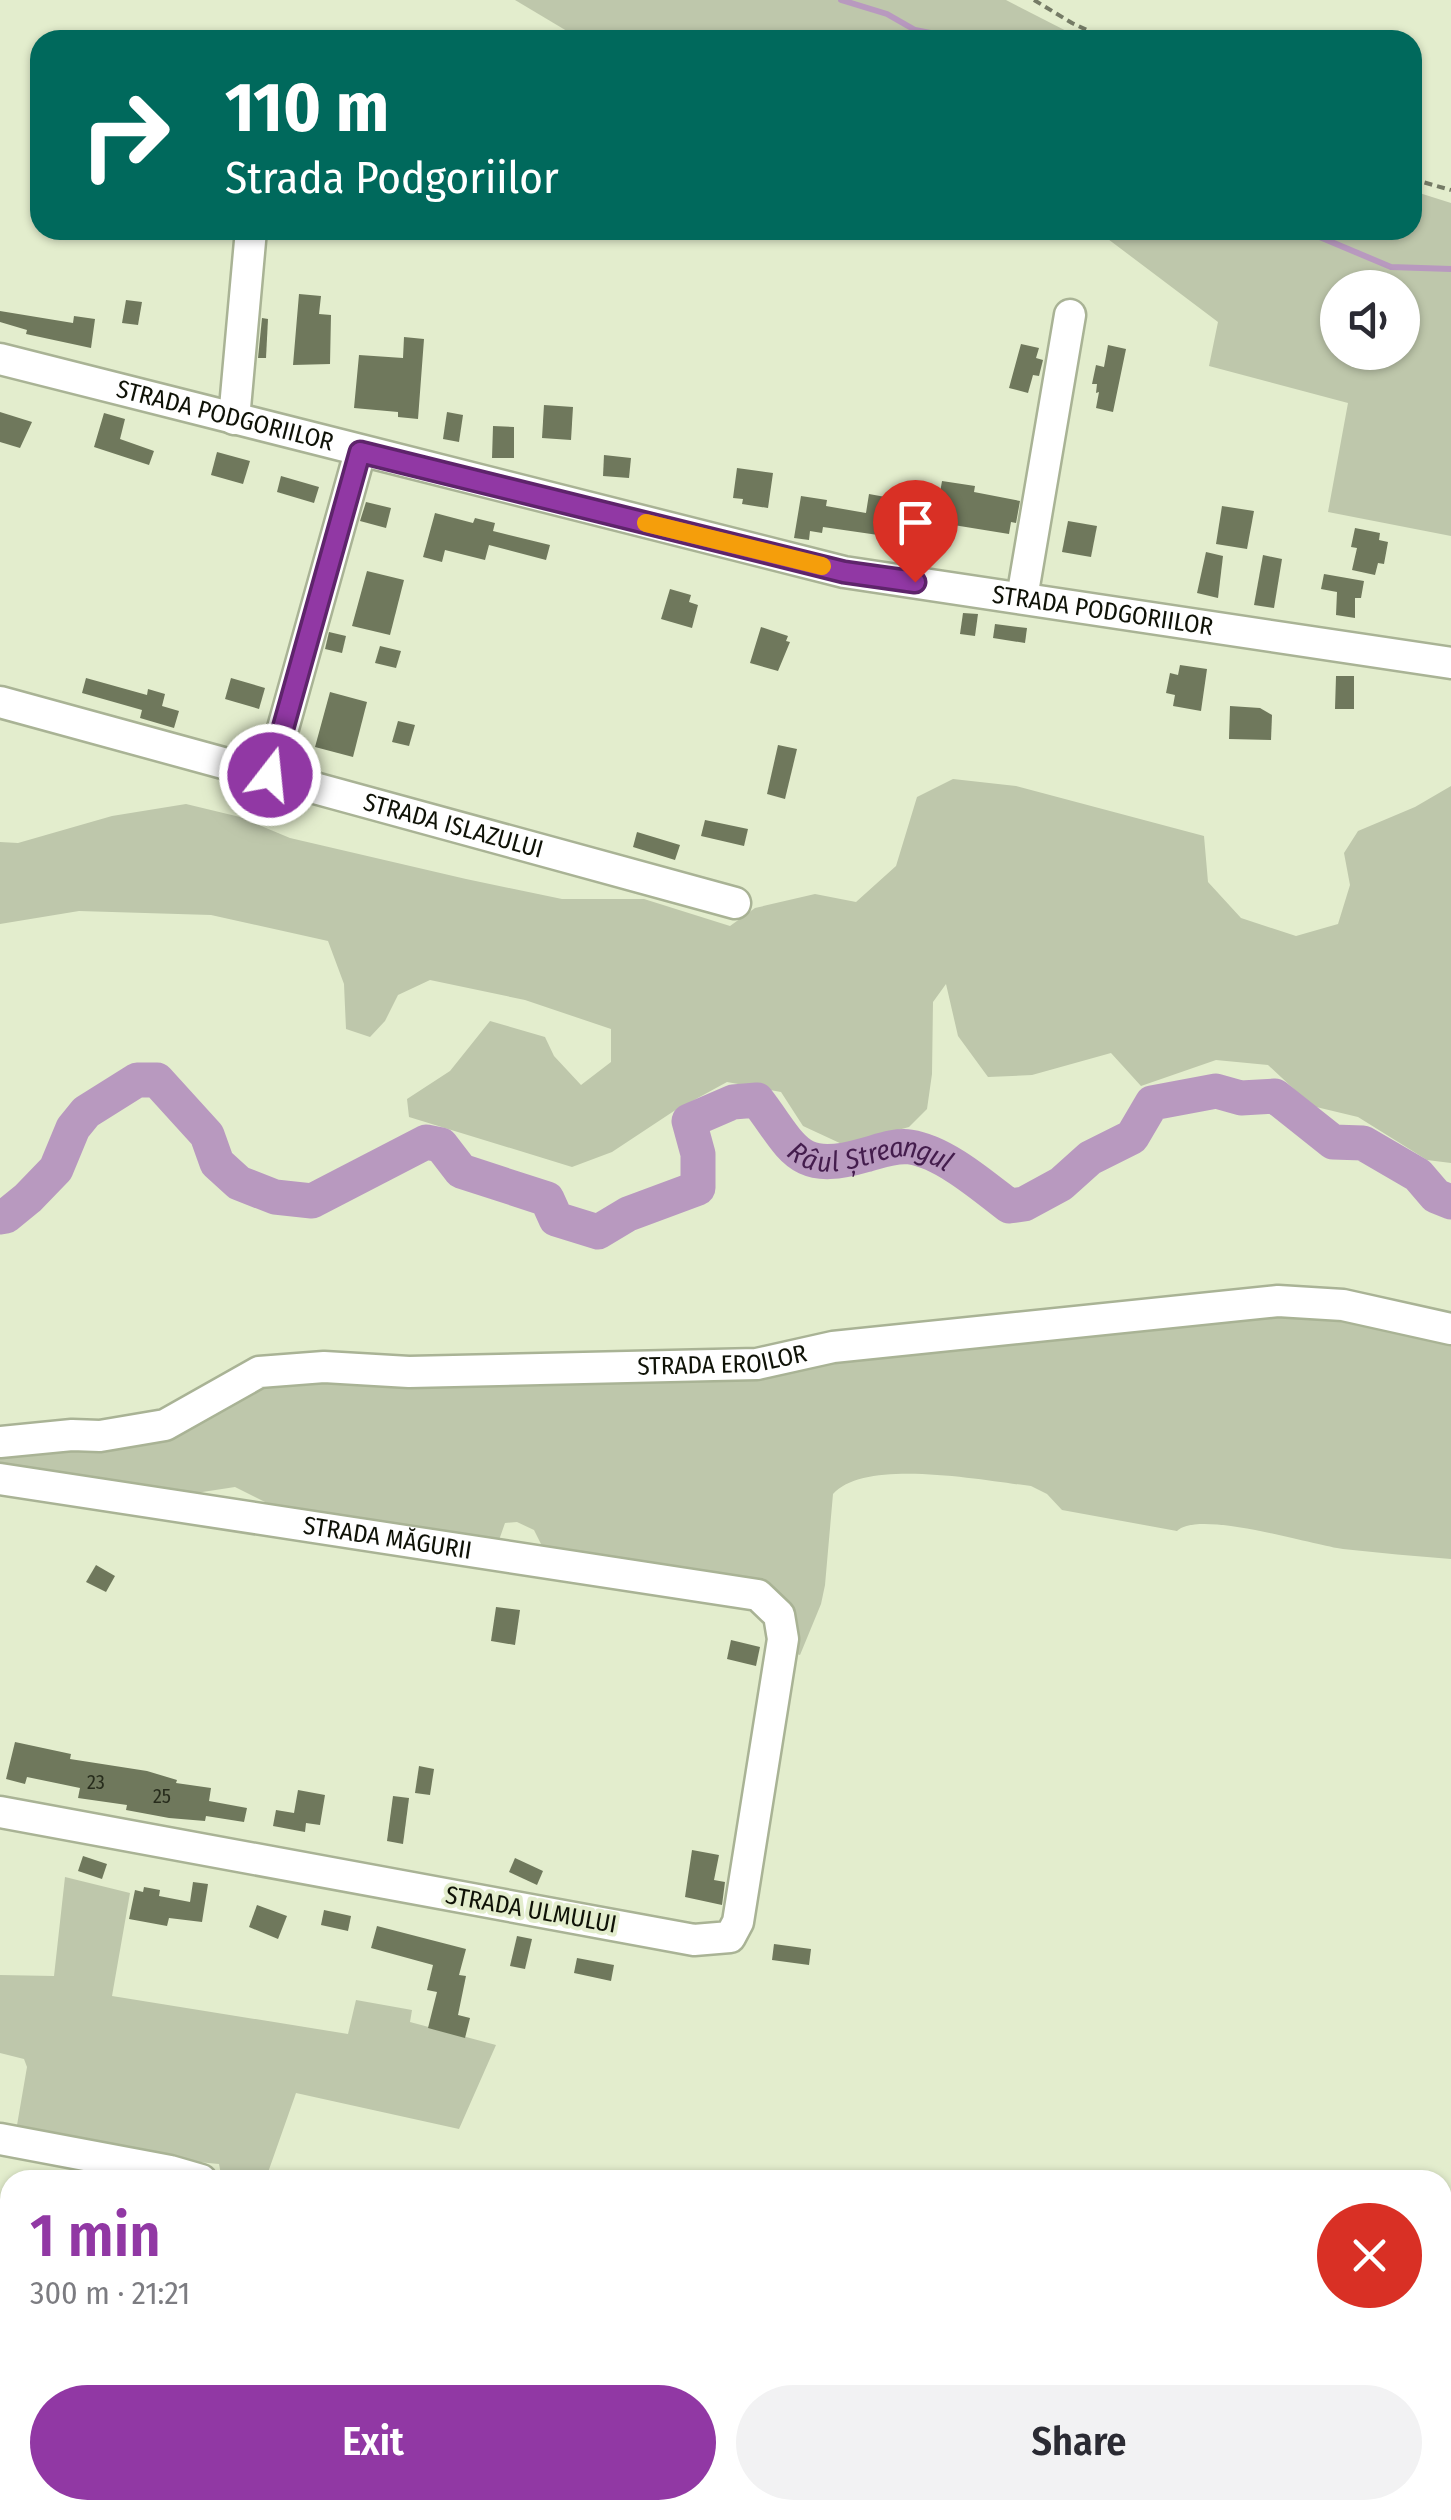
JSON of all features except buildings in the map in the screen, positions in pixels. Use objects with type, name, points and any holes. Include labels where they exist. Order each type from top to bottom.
[{"type":"street","points":[[234,419],[249,240]]},
{"type":"street","points":[[1022,598],[1070,315]]},
{"type":"street","name":"STRADA PODGORIILOR","points":[[0,359],[844,572],[1451,662]]},
{"type":"street","points":[[270,775],[360,452]]},
{"type":"street","name":"STRADA ISLAZULUI","points":[[0,702],[735,904]]},
{"type":"street","name":"STRADA EROILOR","points":[[0,1442],[100,1436],[165,1425],[259,1372],[324,1367],[409,1372],[758,1364],[832,1347],[1278,1301],[1343,1305],[1451,1329]]},
{"type":"street","name":"STRADA MĂGURII","points":[[0,1479],[572,1568],[726,1588],[758,1594],[773,1608]]},
{"type":"street","name":"STRADA ULMULUI","points":[[0,1812],[694,1940],[730,1937],[738,1922],[782,1639],[782,1623],[773,1608]]},
{"type":"street","points":[[0,2139],[165,2170]]},
{"type":"path","points":[[1034,0],[1090,30]]},
{"type":"path","points":[[1422,182],[1451,190]]},
{"type":"green space","points":[[515,0],[1006,0],[1064,30],[565,30]]},
{"type":"green space","points":[[1422,194],[1451,203],[1451,536],[1328,512],[1348,403],[1209,366],[1218,322],[1109,240],[1422,240]]},
{"type":"green space","points":[[953,779],[1016,786],[1204,836],[1208,882],[1241,918],[1296,936],[1338,924],[1350,885],[1344,853],[1358,831],[1415,807],[1451,786],[1451,1163],[1427,1160],[1358,1117],[1312,1106],[1268,1065],[1216,1060],[1141,1086],[1111,1053],[1032,1075],[988,1077],[958,1036],[946,984],[933,1002],[932,1074],[927,1109],[909,1127],[844,1145],[803,1126],[781,1092],[727,1082],[612,1152],[572,1167],[409,1117],[407,1099],[450,1071],[490,1021],[545,1037],[554,1056],[581,1085],[611,1062],[611,1029],[525,1000],[430,980],[398,995],[385,1021],[370,1037],[346,1029],[344,984],[328,941],[211,915],[79,911],[0,924],[0,842],[18,843],[112,816],[186,804],[240,817],[290,838],[466,879],[562,899],[644,899],[730,926],[755,908],[815,894],[856,902],[896,866],[917,797]]},
{"type":"green space","points":[[1288,1310],[1451,1338],[1451,1559],[1343,1549],[1231,1526],[1189,1525],[1177,1531],[1062,1510],[1047,1494],[1031,1486],[927,1474],[871,1476],[849,1483],[833,1494],[825,1585],[800,1655],[790,1652],[785,1610],[543,1548],[534,1530],[517,1522],[505,1523],[498,1543],[277,1508],[235,1487],[183,1495],[0,1470],[0,1448],[50,1447],[271,1380],[859,1350]]},
{"type":"green space","points":[[65,1877],[130,1893],[112,1996],[348,2034],[356,2000],[412,2010],[410,2022],[496,2045],[459,2129],[296,2093],[269,2170],[220,2170],[219,2164],[16,2131],[27,2067],[24,2059],[0,2053],[0,1975],[54,1976]]},
{"type":"waterway","points":[[841,0],[887,14],[915,30]]},
{"type":"waterway","points":[[1327,240],[1391,267],[1451,269]]},
{"type":"waterway","name":"Râul Ștreangul","points":[[0,1217],[28,1198],[56,1169],[73,1128],[86,1112],[137,1080],[157,1080],[207,1135],[217,1163],[239,1183],[275,1197],[312,1201],[426,1142],[441,1145],[461,1171],[547,1199],[556,1219],[598,1232],[628,1214],[698,1188],[698,1154],[689,1121],[733,1102],[757,1100],[789,1144],[810,1159],[842,1160],[893,1148],[923,1150],[949,1163],[1009,1206],[1024,1204],[1061,1184],[1090,1158],[1132,1137],[1152,1103],[1216,1091],[1241,1098],[1275,1096],[1333,1142],[1363,1143],[1418,1175],[1436,1196],[1451,1202]]},
{"type":"slow traffic","points":[[646,523],[822,566]]},
{"type":"route","points":[[270,775],[360,452],[844,572],[915,582]]}]
